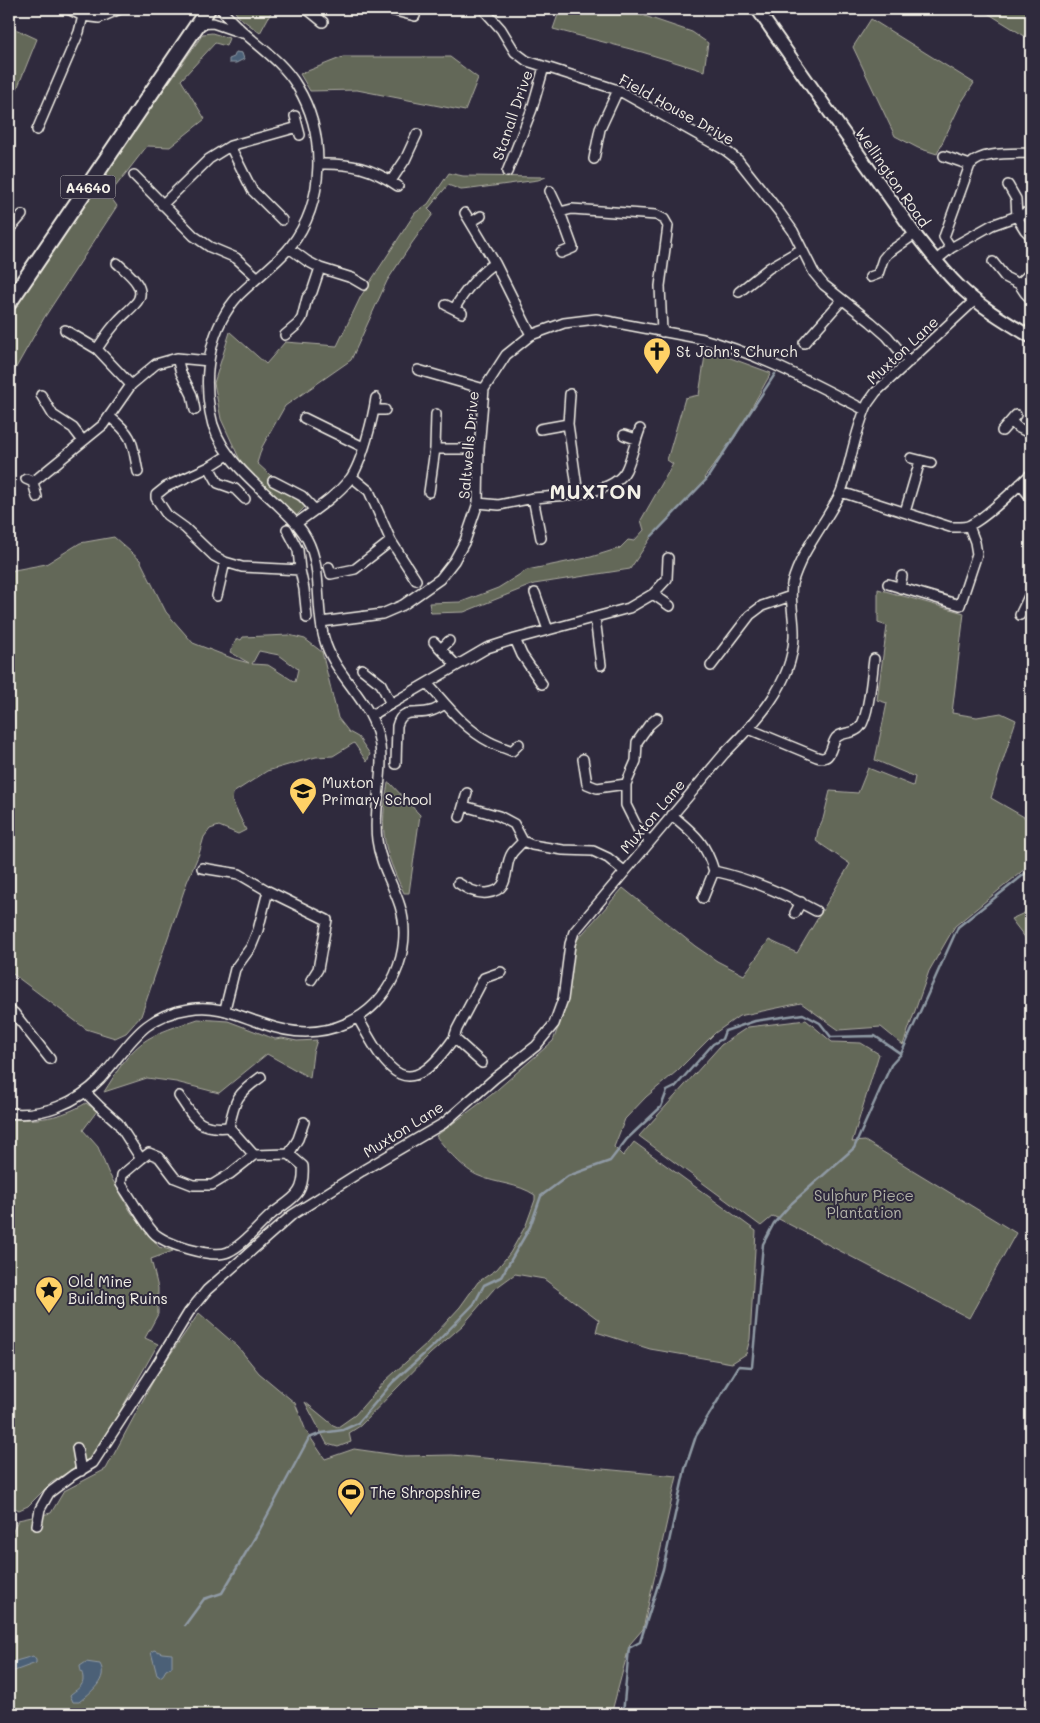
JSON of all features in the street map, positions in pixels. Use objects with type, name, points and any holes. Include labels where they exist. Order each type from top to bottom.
[{"type":"main road","name":"A4640","points":[[9,303],[208,9]]},
{"type":"street","points":[[68,9],[84,16],[99,18],[120,9]]},
{"type":"street","points":[[9,1113],[30,1114],[42,1112],[65,1104],[86,1092],[134,1036],[160,1018],[175,1012],[192,1008],[225,1009],[277,1028],[300,1032],[339,1027],[358,1018],[368,1010],[392,981],[401,958],[404,930],[402,911],[382,861],[377,842],[376,826],[381,750],[378,733],[371,716],[328,650],[321,622],[314,558],[308,540],[297,522],[243,473],[228,455],[211,418],[206,385],[212,342],[226,314],[237,298],[289,248],[304,224],[312,204],[319,164],[318,144],[309,111],[300,89],[279,61],[245,34],[221,9]]},
{"type":"street","name":"Wellington Road","points":[[757,9],[936,261],[975,300],[1031,337]]},
{"type":"street","points":[[311,10],[323,22]]},
{"type":"street","points":[[391,10],[412,13]]},
{"type":"street","name":"Field House Drive","points":[[487,10],[515,52],[527,61],[618,90],[725,150],[738,160],[793,231],[824,285],[872,322],[887,336],[909,362]]},
{"type":"street","points":[[37,130],[84,16]]},
{"type":"street","points":[[198,24],[213,22],[245,34]]},
{"type":"street","name":"Stanall Drive","points":[[507,172],[532,109],[544,67]]},
{"type":"street","points":[[594,159],[600,130],[618,90]]},
{"type":"street","points":[[162,204],[209,159],[230,146],[299,131],[295,116]]},
{"type":"street","points":[[319,164],[353,165],[372,171],[394,184],[417,134]]},
{"type":"street","points":[[230,146],[252,190],[282,220]]},
{"type":"street","points":[[951,248],[944,236],[970,165],[974,160],[985,156],[1031,152]]},
{"type":"street","points":[[944,156],[970,165]]},
{"type":"street","points":[[134,174],[201,241],[236,258],[258,278]]},
{"type":"street","points":[[1008,185],[1016,199],[1017,217],[1031,236]]},
{"type":"street","points":[[550,192],[560,212],[573,248],[562,253]]},
{"type":"street","points":[[560,212],[572,209],[656,215],[664,219],[668,226],[660,286],[662,332]]},
{"type":"street","points":[[936,261],[951,248],[992,225],[1031,211]]},
{"type":"street","points":[[465,213],[496,263],[531,335]]},
{"type":"street","points":[[9,230],[22,215]]},
{"type":"street","points":[[471,222],[481,216]]},
{"type":"street","points":[[877,277],[883,259],[888,253],[915,234]]},
{"type":"street","points":[[289,248],[320,268],[362,279]]},
{"type":"street","points":[[739,292],[769,268],[802,249]]},
{"type":"street","points":[[993,262],[1005,277],[1019,284],[1024,293],[1031,299]]},
{"type":"street","points":[[97,350],[116,322],[140,298],[139,286],[130,274],[117,263]]},
{"type":"street","points":[[446,304],[458,310],[460,299],[488,267],[496,263]]},
{"type":"street","points":[[285,335],[302,318],[307,298],[312,292],[320,268]]},
{"type":"street","points":[[1019,284],[1031,272]]},
{"type":"street","points":[[804,342],[842,300]]},
{"type":"street","name":"Muxton Lane","points":[[37,1525],[40,1509],[49,1493],[93,1463],[189,1312],[207,1290],[292,1214],[444,1123],[495,1078],[536,1046],[554,1024],[563,999],[570,944],[574,932],[724,754],[749,730],[782,684],[787,673],[794,638],[792,585],[802,559],[841,492],[864,410],[876,392],[975,300]]},
{"type":"street","name":"Saltwells Drive","points":[[321,622],[382,614],[404,605],[440,579],[454,562],[465,541],[478,503],[479,449],[484,389],[506,355],[531,335],[564,323],[596,319],[703,339],[741,351],[785,369],[864,410]]},
{"type":"street","points":[[65,330],[97,350],[130,385]]},
{"type":"street","points":[[37,497],[30,480],[103,425],[130,385],[156,364],[177,358],[209,361]]},
{"type":"street","points":[[177,358],[181,373],[192,395],[195,410]]},
{"type":"street","points":[[418,370],[484,389]]},
{"type":"street","points":[[570,394],[568,424],[578,494]]},
{"type":"street","points":[[41,395],[53,414],[73,428],[83,441]]},
{"type":"street","points":[[297,522],[315,510],[352,477],[363,447],[376,398]]},
{"type":"street","points":[[374,410],[385,410]]},
{"type":"street","points":[[110,417],[122,426],[131,439],[138,472]]},
{"type":"street","points":[[304,418],[363,447]]},
{"type":"street","points":[[429,492],[435,449],[434,418]]},
{"type":"street","points":[[1002,432],[1013,418],[1017,427],[1031,434]]},
{"type":"street","points":[[540,429],[568,424]]},
{"type":"street","points":[[478,503],[499,505],[533,498],[578,494],[598,490],[613,483],[626,471],[640,429]]},
{"type":"street","points":[[624,435],[636,439]]},
{"type":"street","points":[[435,449],[479,449]]},
{"type":"street","points":[[228,455],[209,467],[166,487],[156,495],[156,498],[167,515],[185,528],[214,556],[225,562],[242,567],[300,570]]},
{"type":"street","points":[[904,512],[916,459],[931,463]]},
{"type":"street","points":[[209,467],[218,483],[235,489],[245,499]]},
{"type":"street","points":[[841,492],[950,527],[960,528],[969,526],[979,519],[1031,474]]},
{"type":"street","points":[[352,477],[369,491],[391,541],[416,580]]},
{"type":"street","points":[[273,481],[302,496],[315,510]]},
{"type":"street","points":[[1020,484],[1031,498]]},
{"type":"street","points":[[533,498],[541,538]]},
{"type":"street","points":[[888,584],[960,605],[977,554],[976,542],[969,526]]},
{"type":"street","points":[[287,529],[298,550],[307,618]]},
{"type":"street","points":[[331,575],[355,569],[391,541]]},
{"type":"street","points":[[371,716],[487,648],[629,608],[653,594],[667,580],[668,558]]},
{"type":"street","points":[[215,591],[225,562]]},
{"type":"street","points":[[900,588],[902,576]]},
{"type":"street","points":[[1020,615],[1028,609],[1031,592]]},
{"type":"street","points":[[535,593],[548,630]]},
{"type":"street","points":[[653,594],[670,606]]},
{"type":"street","points":[[712,666],[750,615],[762,606],[791,596]]},
{"type":"street","points":[[595,618],[601,665]]},
{"type":"street","points":[[515,639],[522,655],[542,684]]},
{"type":"street","points":[[441,649],[449,641]]},
{"type":"street","points":[[434,642],[456,665]]},
{"type":"street","points":[[749,730],[817,757],[826,757],[831,752],[836,738],[853,732],[860,727],[866,713],[874,659]]},
{"type":"street","points":[[362,669],[381,684],[391,704]]},
{"type":"street","points":[[528,682],[535,675]]},
{"type":"street","points":[[427,683],[460,720],[490,742],[513,754],[519,744]]},
{"type":"street","points":[[396,764],[401,754],[398,720],[403,715],[412,712],[430,712],[445,704]]},
{"type":"street","points":[[650,841],[639,832],[626,805],[626,784],[636,762],[637,742],[649,725],[657,718]]},
{"type":"street","points":[[583,759],[587,784],[597,788],[626,784]]},
{"type":"street","points":[[460,817],[467,793]]},
{"type":"street","points":[[464,806],[498,816],[514,824],[523,841],[532,845],[564,850],[593,851],[608,858],[624,871]]},
{"type":"street","points":[[672,815],[695,834],[709,854],[714,871],[703,898]]},
{"type":"street","points":[[458,883],[466,888],[482,893],[495,892],[502,887],[511,854],[523,841]]},
{"type":"street","points":[[202,868],[239,874],[268,891],[327,920],[318,969],[311,980]]},
{"type":"street","points":[[714,871],[740,876],[773,888],[816,911]]},
{"type":"street","points":[[225,1009],[235,969],[251,947],[258,930],[268,891]]},
{"type":"street","points":[[796,913],[801,902]]},
{"type":"street","points":[[481,968],[484,978]]},
{"type":"street","points":[[358,1018],[377,1052],[396,1072],[404,1077],[416,1076],[437,1061],[454,1038],[456,1029],[484,978],[501,972]]},
{"type":"street","points":[[9,1010],[14,1013],[50,1059]]},
{"type":"street","points":[[454,1038],[482,1064]]},
{"type":"street","points":[[229,1127],[235,1102],[248,1086],[261,1077]]},
{"type":"street","points":[[86,1092],[98,1106],[118,1123],[141,1159]]},
{"type":"street","points":[[179,1096],[195,1119],[206,1127],[229,1127],[254,1155]]},
{"type":"street","points":[[289,1154],[298,1139],[304,1122]]},
{"type":"street","points":[[149,1154],[159,1157],[175,1178],[193,1185],[212,1185],[230,1174],[254,1155],[289,1154],[302,1166],[304,1180],[299,1191],[290,1202],[227,1253],[193,1251],[154,1234],[121,1184],[122,1175],[149,1154]]},
{"type":"street","points":[[76,1448],[80,1471]]},
{"type":"green space","points":[[233,9],[273,9],[260,33],[239,17]]},
{"type":"green space","points":[[560,9],[581,9],[599,13],[601,9],[624,9],[692,32],[708,43],[704,71],[642,52],[553,29]]},
{"type":"green space","points":[[981,9],[1031,9],[1031,40]]},
{"type":"green space","points":[[871,19],[974,83],[961,103],[937,154],[918,148],[895,136],[853,47]]},
{"type":"green space","points":[[9,26],[37,39],[9,109]]},
{"type":"green space","points":[[212,33],[229,38],[226,46],[215,43],[181,80],[205,119],[170,147],[147,146],[109,195],[117,206],[44,318],[9,380],[9,317],[106,172],[203,34]]},
{"type":"green space","points":[[343,57],[450,57],[478,78],[465,111],[357,90],[310,91],[300,74]]},
{"type":"green space","points":[[449,173],[463,176],[546,177],[538,180],[461,190],[448,185],[428,209],[433,214],[387,281],[351,360],[285,406],[262,447],[257,463],[305,507],[296,516],[270,493],[240,460],[221,419],[214,383],[230,332],[266,364],[285,342],[337,346],[361,296],[415,213],[428,204]]},
{"type":"green space","points":[[706,349],[771,373],[735,437],[704,478],[706,480],[652,536],[630,569],[534,584],[464,612],[431,613],[429,603],[461,602],[498,588],[527,570],[591,557],[620,548],[628,540],[634,541],[644,530],[641,520],[673,464],[667,460],[685,398],[699,395]]},
{"type":"green space","points":[[114,537],[140,560],[166,612],[193,643],[249,663],[230,652],[237,638],[241,640],[243,637],[289,635],[305,639],[322,652],[338,718],[349,732],[358,737],[370,754],[367,762],[354,743],[333,756],[316,757],[267,771],[233,793],[232,801],[246,830],[238,834],[219,826],[210,829],[204,837],[141,1016],[126,1033],[115,1038],[86,1029],[9,971],[9,571],[46,564],[80,543]],"holes":[[[259,651],[279,655],[298,669],[295,682],[268,665],[252,664]]]},
{"type":"green space","points":[[878,589],[964,613],[952,713],[977,717],[1001,713],[1016,720],[991,798],[1031,821],[1031,864],[955,926],[929,971],[903,1045],[881,1027],[839,1030],[801,1003],[739,1016],[715,1033],[625,1119],[614,1147],[623,1156],[634,1142],[756,1231],[750,1339],[746,1354],[732,1363],[650,1349],[596,1332],[599,1320],[544,1279],[515,1274],[493,1290],[463,1325],[430,1354],[360,1426],[349,1433],[351,1442],[338,1447],[327,1444],[305,1402],[338,1427],[355,1415],[385,1381],[427,1343],[460,1307],[478,1282],[497,1269],[510,1253],[526,1225],[535,1195],[521,1188],[486,1179],[473,1173],[455,1158],[436,1136],[491,1095],[553,1041],[565,1009],[576,941],[623,888],[695,946],[717,961],[744,975],[769,940],[797,953],[850,864],[816,841],[830,791],[858,793],[868,768],[913,786],[915,777],[875,760],[887,703],[877,700],[887,626],[878,623]]},
{"type":"green space","points":[[388,783],[420,815],[409,893],[404,893],[387,852],[384,815]]},
{"type":"green space","points":[[1031,910],[1031,940],[1027,940],[1011,919]]},
{"type":"green space","points":[[198,1019],[228,1021],[275,1039],[317,1040],[313,1053],[310,1078],[267,1054],[219,1093],[176,1082],[147,1078],[104,1092],[125,1060],[142,1043],[161,1032]]},
{"type":"green space","name":"Sulphur Piece Plantation","points":[[806,1020],[832,1042],[861,1043],[879,1054],[852,1142],[865,1141],[1016,1233],[969,1318],[773,1216],[761,1226],[639,1136],[721,1045],[748,1027]]},
{"type":"green space","points":[[86,1103],[97,1111],[83,1130],[98,1147],[108,1172],[131,1212],[159,1247],[173,1251],[151,1259],[158,1288],[158,1314],[145,1338],[158,1344],[96,1454],[51,1483],[28,1506],[19,1510],[9,1505],[9,1119],[49,1117],[67,1112]]},
{"type":"green space","name":"The Shropshire","points":[[199,1313],[238,1347],[259,1373],[295,1403],[306,1431],[325,1459],[354,1449],[403,1456],[452,1455],[677,1476],[643,1629],[630,1644],[612,1711],[614,1714],[9,1714],[9,1540],[18,1520],[51,1513],[64,1491],[106,1469],[158,1372]]},
{"type":"water","points":[[236,52],[242,53],[244,59],[236,63],[229,63],[229,59],[234,57]]},
{"type":"water","points":[[154,1650],[172,1654],[172,1667],[166,1670],[160,1677],[157,1675],[151,1652]]},
{"type":"water","points":[[33,1656],[36,1663],[9,1673],[9,1663]]},
{"type":"water","points":[[86,1662],[100,1664],[102,1675],[97,1685],[88,1694],[79,1702],[73,1702],[70,1695],[82,1684],[83,1676],[80,1666]]},
{"type":"waterway","points":[[652,536],[706,480],[775,374]]},
{"type":"waterway","points":[[185,1625],[204,1599],[222,1593],[260,1529],[309,1438],[322,1433],[343,1430],[358,1423],[393,1382],[433,1346],[474,1304],[484,1285],[501,1277],[530,1227],[541,1196],[568,1176],[610,1161],[627,1139],[661,1107],[667,1091],[675,1087],[713,1044],[722,1039],[725,1031],[755,1021],[803,1014],[820,1023],[831,1037],[875,1036],[901,1054],[958,927],[1031,869]]},
{"type":"waterway","points":[[623,1714],[629,1648],[640,1642],[663,1569],[685,1469],[696,1436],[739,1366],[752,1367],[763,1244],[774,1223],[792,1203],[854,1148],[891,1065],[901,1054]]},
{"type":"waterway","points":[[616,1714],[623,1710]]},
{"type":"place","name":"St John's Church","points":[[657,375]]},
{"type":"place","name":"Muxton Primary School","points":[[303,815]]},
{"type":"place","name":"Old Mine Building Ruins","points":[[49,1314]]},
{"type":"place","name":"The Shropshire","points":[[351,1516]]},
{"type":"district","name":"MUXTON","points":[[596,491]]}]
